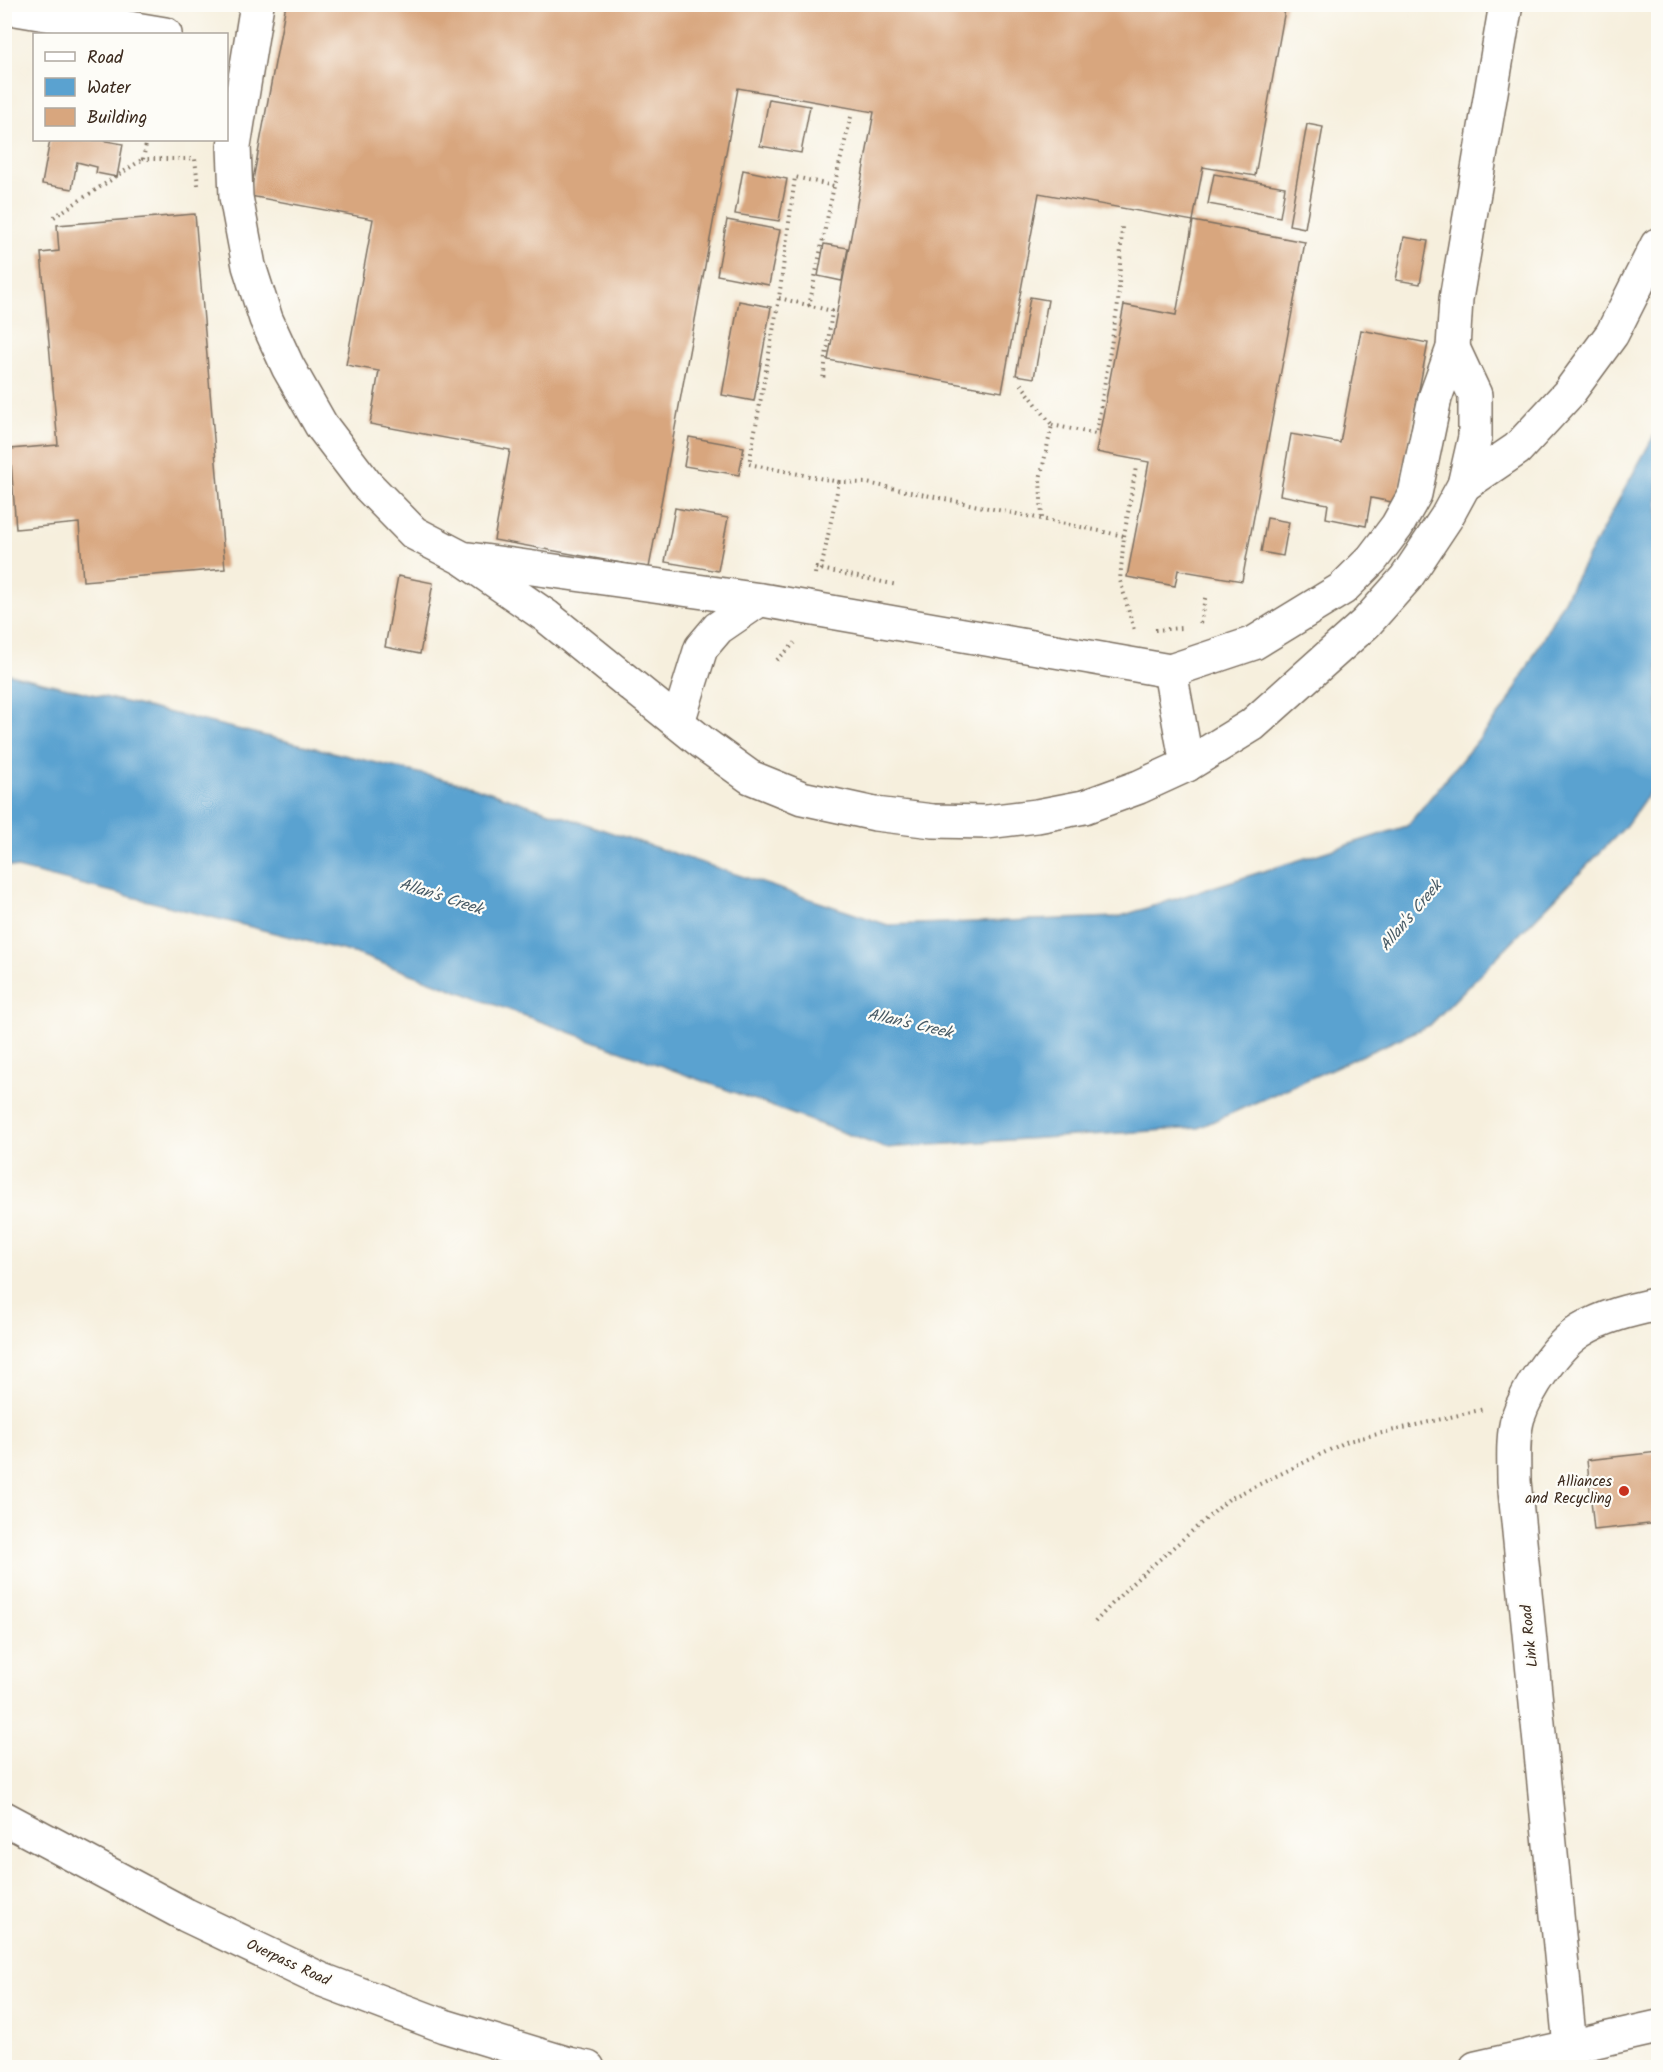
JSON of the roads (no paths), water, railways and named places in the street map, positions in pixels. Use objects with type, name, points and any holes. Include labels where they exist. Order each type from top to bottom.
[{"type":"street","points":[[258,4],[238,47],[234,146],[237,197],[249,266],[266,319],[288,368],[321,425],[366,484],[414,533],[462,558],[546,616],[703,743],[750,777],[802,798],[875,814],[933,821],[987,822],[1037,816],[1084,807],[1139,787],[1187,765],[1252,725],[1366,622],[1406,578],[1446,518],[1464,485],[1475,437],[1474,394],[1453,348]]},
{"type":"street","points":[[462,558],[759,600],[1170,671],[1254,643],[1342,589],[1372,559],[1397,526],[1415,494],[1435,398],[1453,348],[1456,299],[1506,4]]},
{"type":"street","points":[[4,7],[159,33]]},
{"type":"street","points":[[1464,485],[1517,449],[1568,394],[1611,334],[1657,245]]},
{"type":"street","points":[[546,616],[550,570]]},
{"type":"street","points":[[678,722],[701,648],[718,628],[759,600]]},
{"type":"street","points":[[1170,671],[1187,765]]},
{"type":"street","name":"Link Road","points":[[1570,2046],[1514,1481],[1514,1447],[1518,1418],[1532,1385],[1551,1359],[1579,1332],[1618,1313],[1659,1304]]},
{"type":"street","name":"Overpass Road","points":[[4,1818],[186,1915],[320,1979],[444,2026],[569,2064],[588,2067]]},
{"type":"street","points":[[1476,2067],[1659,2027]]},
{"type":"water","name":"Allan's Creek","points":[[1658,428],[1658,780],[1625,827],[1430,1025],[1198,1128],[885,1148],[354,953],[5,865],[5,673],[472,786],[888,925],[1118,917],[1407,826],[1506,706]]},
{"type":"place","name":"Alliances and Recycling","points":[[1624,1491]]}]
